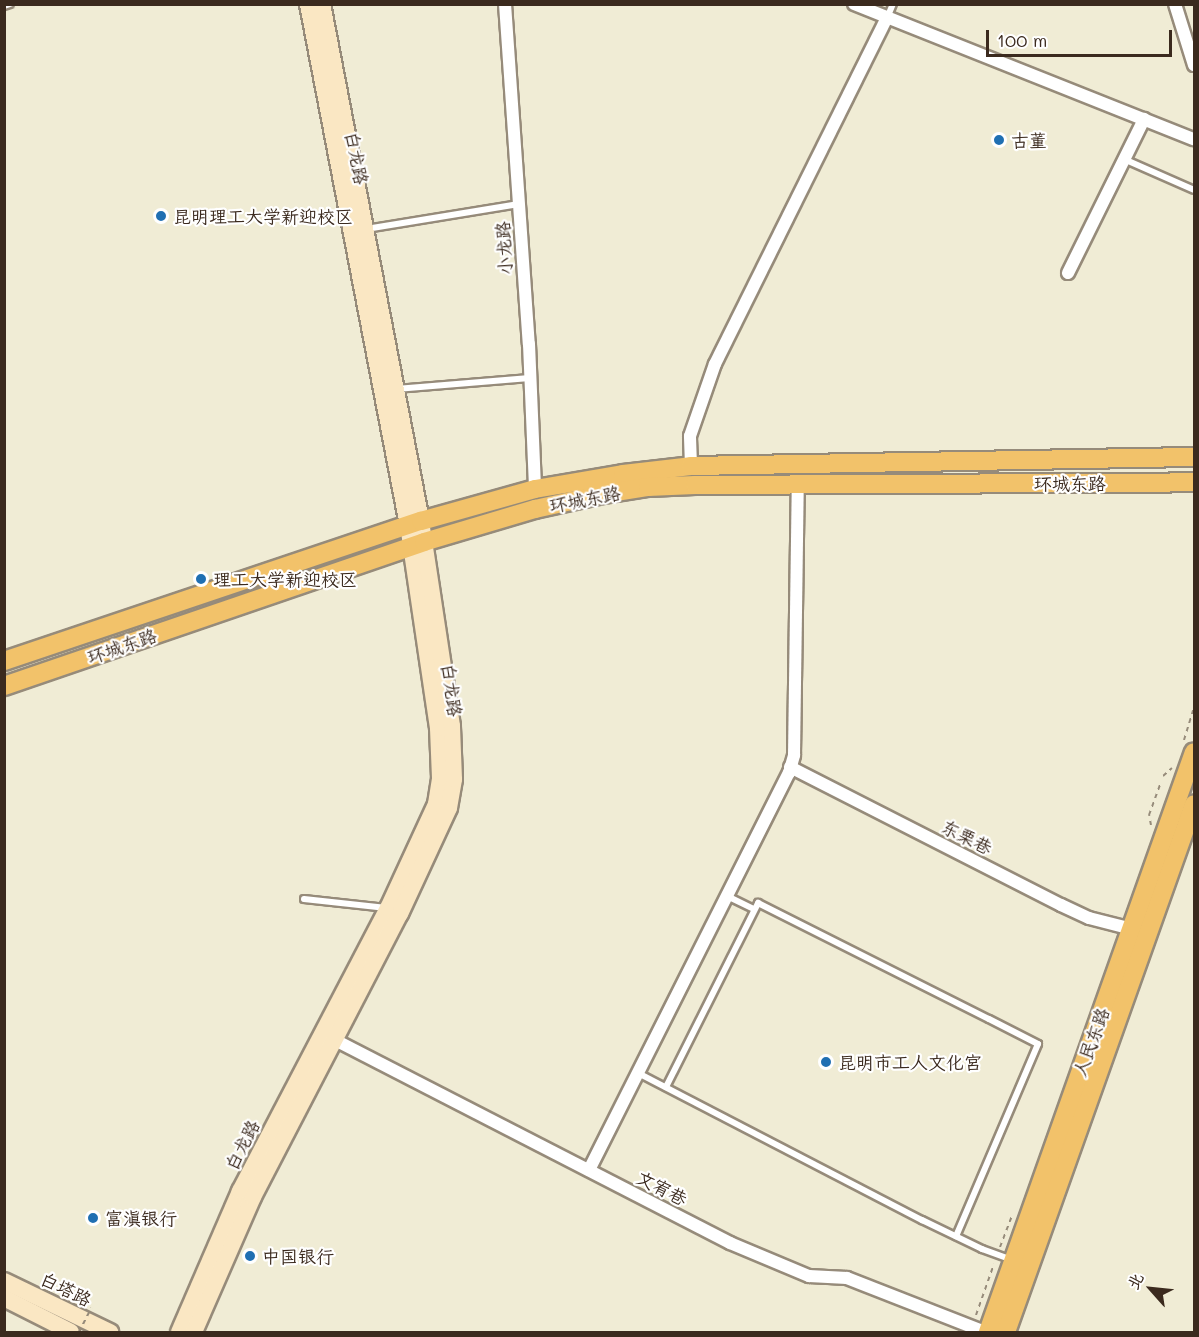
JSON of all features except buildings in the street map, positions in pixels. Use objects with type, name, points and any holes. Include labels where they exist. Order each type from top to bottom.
[{"type":"main road","name":"白龙路","points":[[194,1332],[253,1197],[400,914],[449,808],[454,779],[452,726],[418,544],[308,4]]},
{"type":"main road","name":"白龙路","points":[[322,4],[395,389],[414,523]]},
{"type":"main road","name":"环城东路","points":[[4,661],[414,523],[535,489],[623,474],[691,466],[1194,457]]},
{"type":"main road","name":"环城东路","points":[[4,686],[418,544],[535,509],[603,494],[648,487],[695,485],[1194,482]]},
{"type":"main road","name":"白龙路","points":[[179,1332],[240,1191],[388,908],[436,804],[440,778],[438,728],[418,544]]},
{"type":"main road","name":"人民东路","points":[[987,1332],[1194,752]]},
{"type":"main road","name":"人民东路","points":[[1006,1332],[1194,804]]},
{"type":"main road","name":"白塔路","points":[[4,1281],[110,1332]]},
{"type":"main road","name":"白塔路","points":[[4,1298],[71,1332]]},
{"type":"street","name":"小龙路","points":[[505,4],[530,378],[535,489]]},
{"type":"street","points":[[854,4],[1194,139]]},
{"type":"street","points":[[1175,4],[1194,65]]},
{"type":"street","points":[[691,466],[690,436],[715,364],[887,18]]},
{"type":"street","points":[[1068,273],[1126,160],[1144,119]]},
{"type":"street","points":[[589,1170],[727,896],[794,755],[798,484]]},
{"type":"street","name":"东栗巷","points":[[790,766],[1061,905],[1089,918],[1132,929]]},
{"type":"street","name":"文宥巷","points":[[335,1040],[730,1243],[798,1273],[847,1278],[987,1332]]},
{"type":"lane","points":[[4,6],[10,4]]},
{"type":"lane","points":[[887,18],[893,4]]},
{"type":"lane","points":[[1126,160],[1194,190]]},
{"type":"lane","points":[[365,229],[519,204]]},
{"type":"lane","points":[[395,389],[530,378]]},
{"type":"lane","points":[[727,896],[754,909]]},
{"type":"lane","points":[[304,900],[388,908]]},
{"type":"lane","points":[[666,1087],[758,903],[1038,1044],[956,1236]]},
{"type":"lane","points":[[638,1072],[956,1236],[1014,1261]]},
{"type":"path","points":[[1163,776],[1175,766]]},
{"type":"path","points":[[1152,830],[1149,815],[1160,785]]},
{"type":"path","points":[[79,1332],[91,1308]]},
{"type":"place","name":"古董","points":[[999,140]]},
{"type":"place","name":"昆明理工大学新迎校区","points":[[161,216]]},
{"type":"place","name":"理工大学新迎校区","points":[[201,579]]},
{"type":"place","name":"昆明市工人文化宫","points":[[826,1062]]},
{"type":"place","name":"富滇银行","points":[[93,1218]]},
{"type":"place","name":"中国银行","points":[[250,1256]]}]
